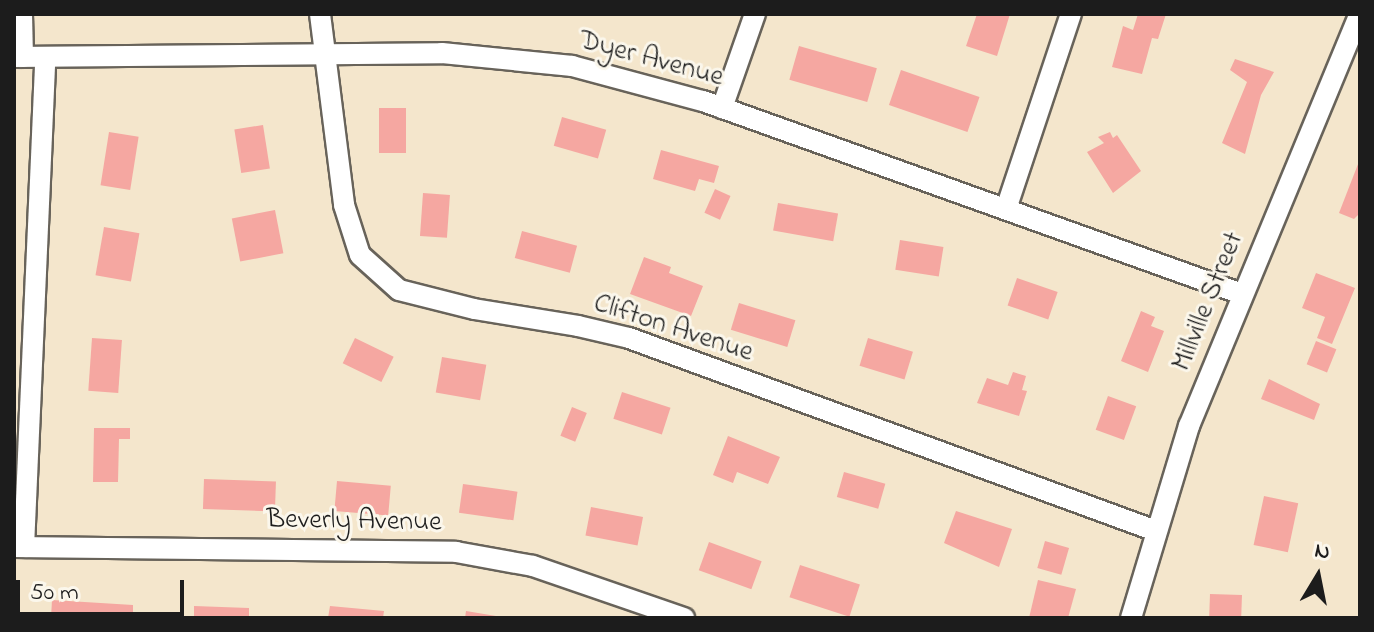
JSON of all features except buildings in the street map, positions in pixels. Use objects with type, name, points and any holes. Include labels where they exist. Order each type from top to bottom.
[{"type":"street","points":[[18,57],[22,14]]},
{"type":"street","name":"Clifton Avenue","points":[[320,14],[344,205],[360,255],[399,290],[474,309],[578,326],[629,338],[1156,531]]},
{"type":"street","points":[[722,108],[755,14]]},
{"type":"street","points":[[1006,209],[1071,14]]},
{"type":"street","name":"Millville Street","points":[[1131,618],[1189,426],[1360,14]]},
{"type":"street","name":"Dyer Avenue","points":[[18,57],[249,56],[325,52],[494,55],[572,66],[652,85],[722,108],[1242,294]]},
{"type":"street","points":[[19,547],[45,58]]},
{"type":"street","name":"Beverly Avenue","points":[[19,547],[456,552],[533,566],[684,618]]}]
